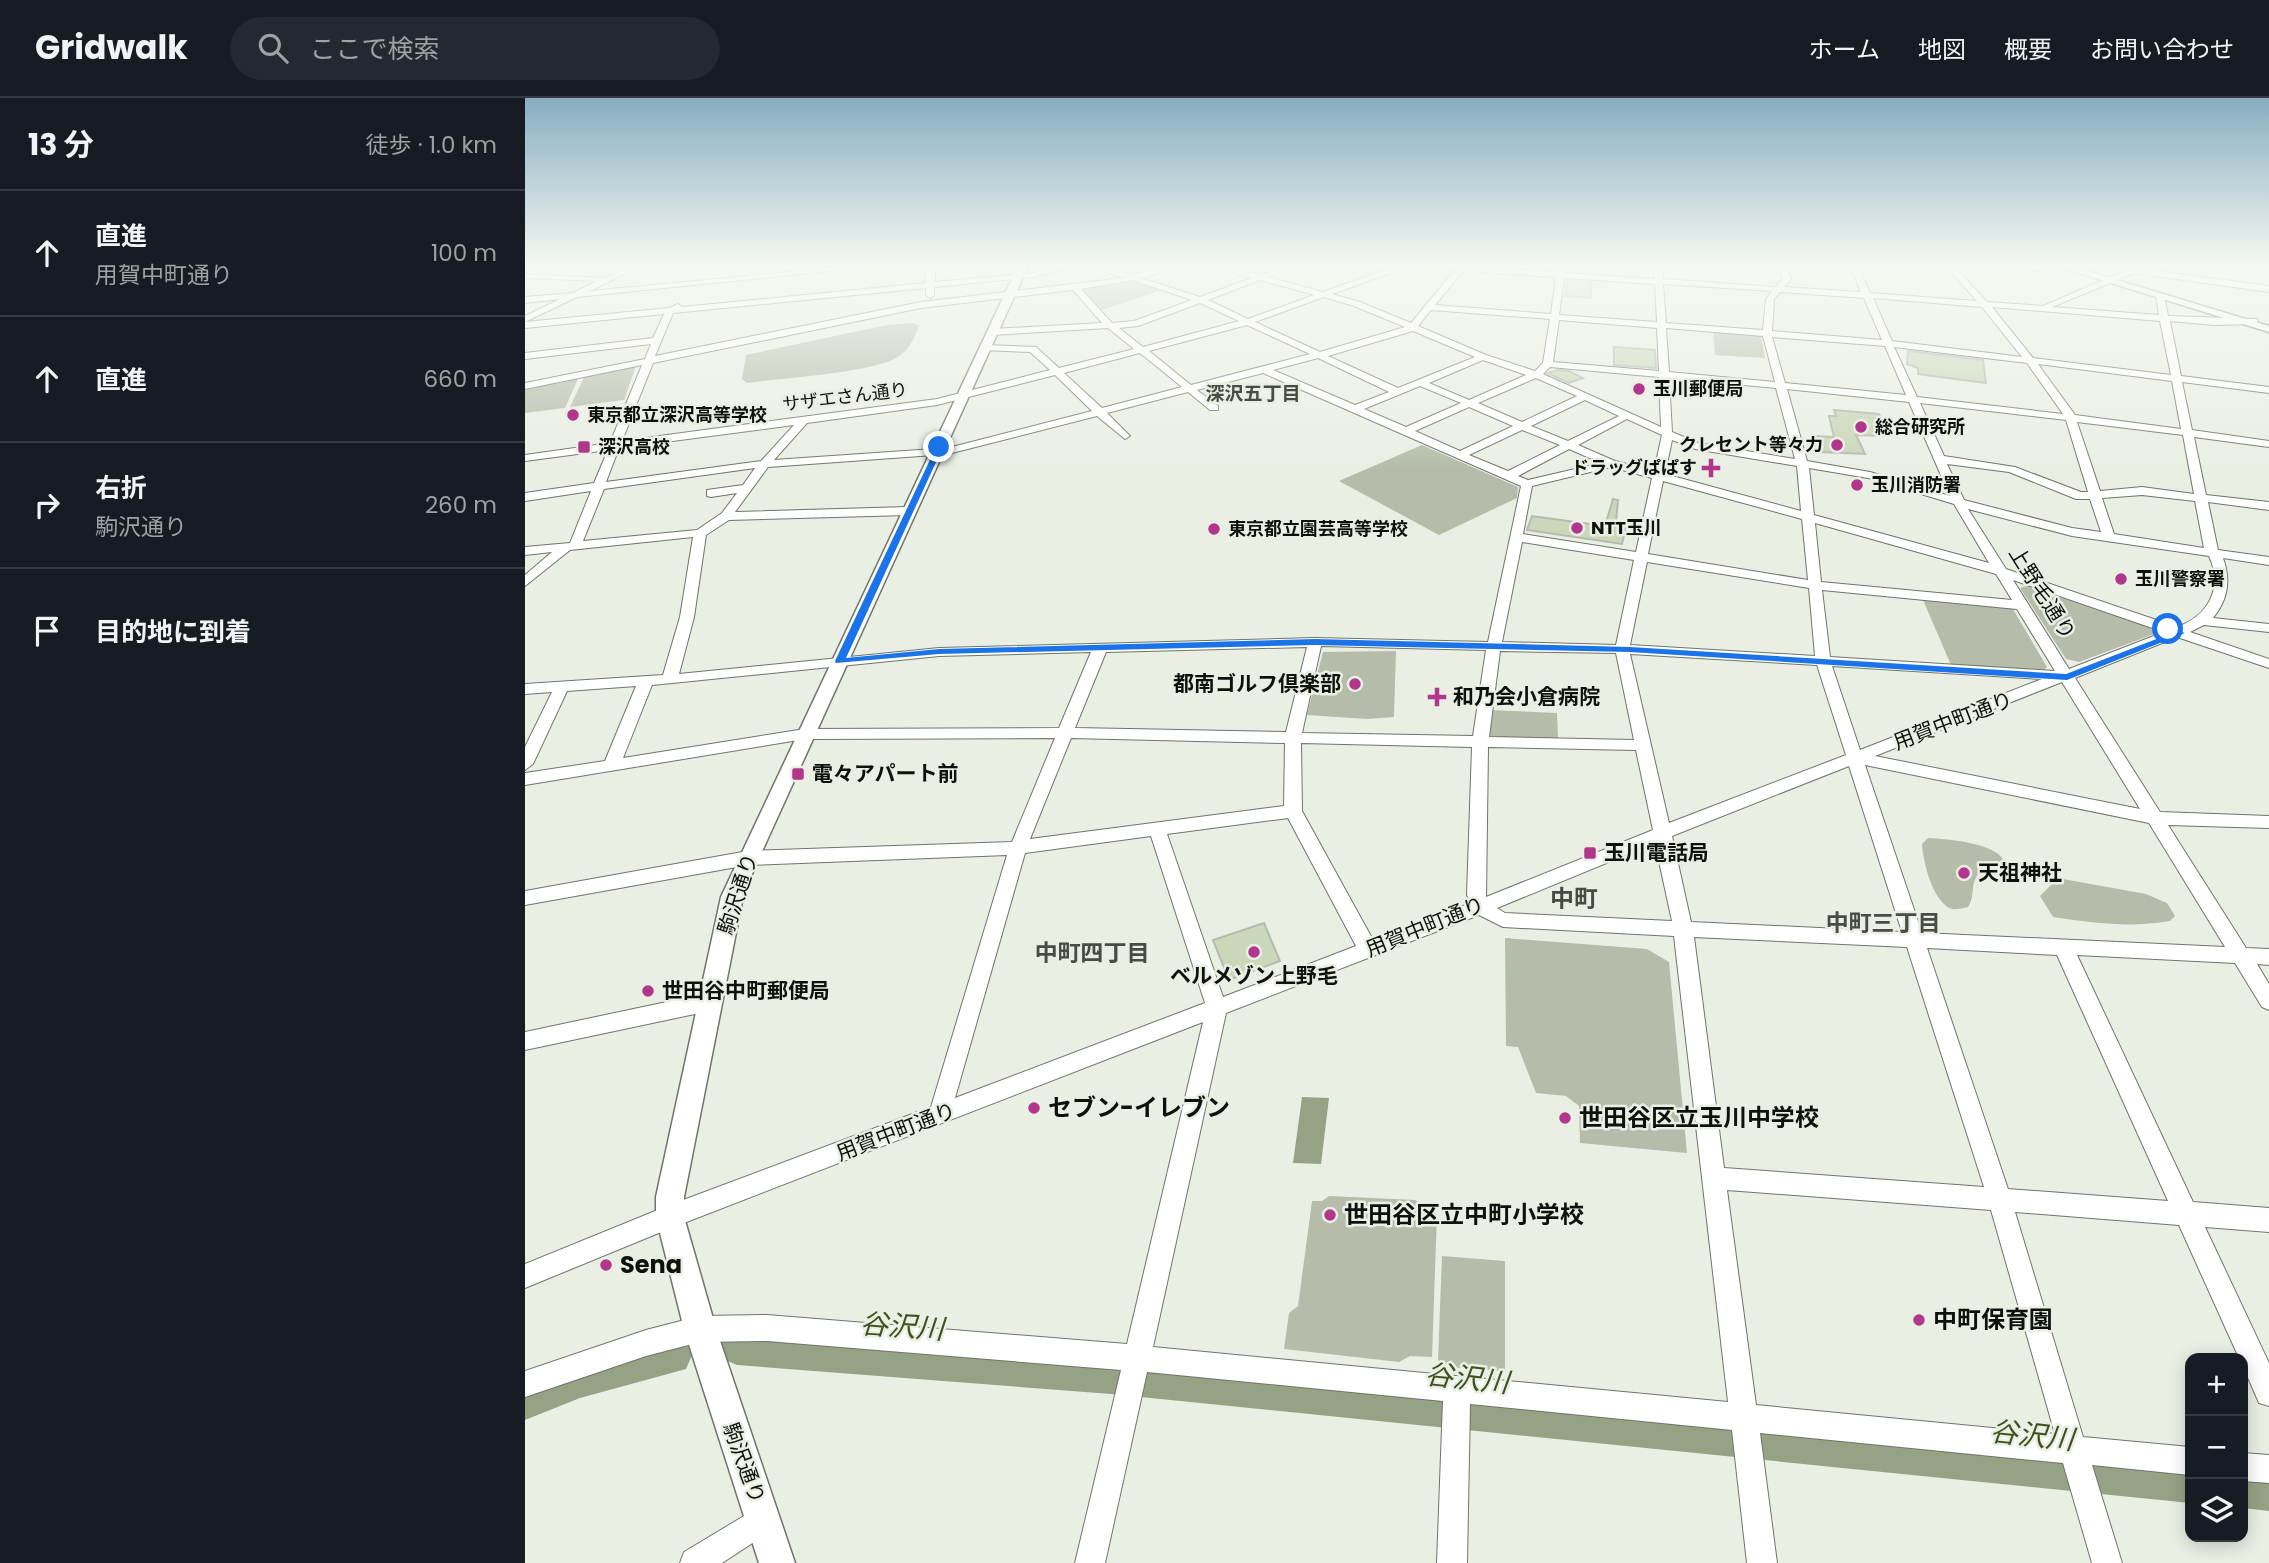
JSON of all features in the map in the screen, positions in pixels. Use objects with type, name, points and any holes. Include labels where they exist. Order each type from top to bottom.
[{"type":"main road","name":"駒沢通り","points":[[777,1563],[700,1329],[670,1217],[670,1197],[732,897],[992,332]]},
{"type":"street","points":[[525,582],[570,547],[599,485],[660,332]]},
{"type":"street","points":[[525,384],[772,332]]},
{"type":"street","points":[[651,358],[782,332]]},
{"type":"street","points":[[1119,332],[1214,408]]},
{"type":"street","name":"サザエさん通り","points":[[525,458],[937,402],[1144,352],[1211,332]]},
{"type":"street","points":[[1270,332],[1398,392]]},
{"type":"street","points":[[525,497],[766,464],[937,453],[1265,370],[1397,332]]},
{"type":"street","points":[[1423,332],[1535,375],[1667,436],[1706,449],[1884,478],[2032,523],[2109,539],[2269,561]]},
{"type":"street","points":[[1406,431],[1535,375],[1548,364],[1552,332]]},
{"type":"street","points":[[1661,332],[1667,436],[1622,649],[1683,929],[1762,1563]]},
{"type":"street","points":[[1745,332],[1888,343],[2269,390]]},
{"type":"street","name":"上野毛通り","points":[[1883,332],[1958,501],[2269,1001]]},
{"type":"street","points":[[2007,332],[2070,416],[2109,539]]},
{"type":"street","points":[[2168,332],[2221,593],[2215,608],[2203,621]]},
{"type":"street","points":[[1766,334],[1802,464],[1823,661],[1859,757],[1912,938],[2000,1201],[2107,1563]]},
{"type":"street","points":[[525,356],[657,340]]},
{"type":"street","points":[[986,348],[1033,349],[1125,436]]},
{"type":"street","points":[[1355,409],[1483,357]]},
{"type":"street","points":[[1548,364],[1780,383],[2070,416],[2269,444]]},
{"type":"street","points":[[1265,370],[1527,484],[1588,471],[1611,463]]},
{"type":"street","points":[[1421,383],[1611,463],[2001,571],[2269,664]]},
{"type":"street","points":[[1459,455],[1584,397]]},
{"type":"street","points":[[1508,476],[1626,416]]},
{"type":"street","points":[[525,551],[700,533],[726,516],[804,420]]},
{"type":"street","points":[[1939,459],[2011,469],[2080,496],[2142,491],[2267,508]]},
{"type":"street","points":[[1527,484],[1494,645],[1480,741],[1476,895],[1489,914],[1503,920],[2269,957]]},
{"type":"street","points":[[711,493],[747,488]]},
{"type":"street","points":[[726,516],[908,511]]},
{"type":"street","points":[[670,678],[687,617],[700,533]]},
{"type":"street","points":[[1517,537],[1815,586],[2022,605]]},
{"type":"street","points":[[2203,621],[2269,628]]},
{"type":"street","name":"用賀中町通り","points":[[525,1276],[670,1217],[1368,950],[1663,832],[2180,633],[2203,621]]},
{"type":"street","points":[[1315,642],[1293,737],[1293,811],[1368,950]]},
{"type":"street","points":[[525,689],[646,681],[939,652],[1315,642],[1622,649],[2067,677]]},
{"type":"street","points":[[941,1115],[943,1100],[1018,848],[1100,648]]},
{"type":"street","points":[[611,766],[646,681]]},
{"type":"street","points":[[525,764],[562,686]]},
{"type":"street","points":[[525,779],[805,734],[1065,733],[1642,745]]},
{"type":"street","points":[[1859,757],[1872,762],[2156,818],[2269,822]]},
{"type":"street","points":[[525,898],[748,858],[1018,848],[1293,811]]},
{"type":"street","points":[[1090,1563],[1217,1008],[1157,830]]},
{"type":"street","points":[[2063,947],[2269,1394]]},
{"type":"street","points":[[525,1041],[709,1002]]},
{"type":"street","points":[[1715,1178],[2269,1220]]},
{"type":"street","points":[[525,1384],[646,1343],[700,1329],[767,1328],[1137,1359],[1456,1403],[1742,1416],[2185,1460]]},
{"type":"street","points":[[1452,1563],[1456,1403]]},
{"type":"street","points":[[2248,1467],[2269,1469]]},
{"type":"street","points":[[695,1563],[764,1519]]},
{"type":"shaded area","points":[[852,332],[916,332],[902,354],[885,363],[803,377],[747,383],[742,379],[746,355]]},
{"type":"shaded area","points":[[1713,332],[1717,332],[1761,336],[1765,358],[1715,355]]},
{"type":"shaded area","points":[[636,366],[624,400],[570,407],[584,377]]},
{"type":"shaded area","points":[[578,379],[565,408],[525,413],[525,390]]},
{"type":"shaded area","points":[[1422,445],[1518,487],[1517,498],[1439,535],[1339,481]]},
{"type":"shaded area","points":[[2029,585],[2150,627],[2154,634],[2079,662],[2066,659],[2020,588]]},
{"type":"shaded area","points":[[1923,600],[2013,609],[2047,667],[2043,671],[1951,665]]},
{"type":"shaded area","name":"都南ゴルフ倶楽部","points":[[1396,651],[1394,717],[1367,719],[1307,715],[1323,652]]},
{"type":"shaded area","points":[[1490,710],[1557,713],[1558,739],[1489,737]]},
{"type":"shaded area","points":[[1928,838],[1983,847],[2001,856],[2005,863],[2001,871],[1979,872],[1968,907],[1952,909],[1939,899],[1930,881],[1922,844]]},
{"type":"shaded area","points":[[2063,879],[2146,894],[2167,903],[2175,916],[2170,921],[2126,924],[2053,917],[2040,896],[2054,882]]},
{"type":"shaded area","points":[[1505,938],[1647,949],[1669,962],[1687,1153],[1580,1143],[1579,1106],[1566,1096],[1536,1093],[1518,1047],[1506,1046]]},
{"type":"shaded area","points":[[1302,1097],[1329,1098],[1321,1164],[1293,1163]]},
{"type":"shaded area","points":[[1329,1196],[1415,1200],[1437,1214],[1432,1357],[1410,1356],[1399,1362],[1284,1349],[1289,1313],[1298,1306],[1312,1201],[1322,1201]]},
{"type":"shaded area","points":[[1442,1256],[1505,1261],[1505,1371],[1448,1367],[1438,1360]]},
{"type":"building","points":[[1614,347],[1655,350],[1656,368],[1614,365]]},
{"type":"building","points":[[1908,351],[1983,360],[1986,383],[1918,374],[1918,368],[1907,364]]},
{"type":"building","points":[[1569,371],[1583,378],[1569,383],[1548,373]]},
{"type":"building","points":[[1834,410],[1879,414],[1887,436],[1856,435],[1865,454],[1821,452],[1814,436],[1834,437],[1829,416],[1836,416]]},
{"type":"building","name":"NTT玉川","points":[[1613,499],[1618,500],[1616,522],[1627,524],[1622,544],[1527,530],[1532,516],[1605,526]]},
{"type":"building","name":"ベルメゾン上野毛","points":[[1264,923],[1280,961],[1229,980],[1213,940]]},
{"type":"waterway","name":"谷沢川","points":[[737,1345],[1111,1374],[2185,1481]]},
{"type":"waterway","name":"谷沢川","points":[[525,1400],[580,1378],[672,1355]]},
{"type":"waterway","name":"谷沢川","points":[[2248,1488],[2269,1490]]},
{"type":"place","name":"玉川郵便局","points":[[1639,389]]},
{"type":"place","name":"東京都立深沢高等学校","points":[[573,415]]},
{"type":"place","name":"総合研究所","points":[[1861,427]]},
{"type":"place","name":"クレセント等々力","points":[[1837,445]]},
{"type":"place","name":"深沢高校","points":[[584,447]]},
{"type":"place","name":"ドラッグぱぱす","points":[[1711,468]]},
{"type":"place","name":"玉川消防署","points":[[1857,485]]},
{"type":"place","name":"NTT玉川","points":[[1577,528]]},
{"type":"place","name":"東京都立園芸高等学校","points":[[1214,529]]},
{"type":"place","name":"玉川警察署","points":[[2121,579]]},
{"type":"place","name":"都南ゴルフ倶楽部","points":[[1355,684]]},
{"type":"place","name":"和乃会小倉病院","points":[[1437,697]]},
{"type":"place","name":"電々アパート前","points":[[798,774]]},
{"type":"place","name":"玉川電話局","points":[[1590,853]]},
{"type":"place","name":"天祖神社","points":[[1964,873]]},
{"type":"place","name":"ベルメゾン上野毛","points":[[1254,952]]},
{"type":"place","name":"世田谷中町郵便局","points":[[648,991]]},
{"type":"place","name":"セブン-イレブン","points":[[1034,1108]]},
{"type":"place","name":"世田谷区立玉川中学校","points":[[1565,1118]]},
{"type":"place","name":"世田谷区立中町小学校","points":[[1330,1215]]},
{"type":"place","name":"Sena","points":[[606,1265]]},
{"type":"place","name":"中町保育園","points":[[1919,1320]]},
{"type":"district","name":"深沢五丁目","points":[[1253,393]]},
{"type":"district","name":"中町","points":[[1574,899]]},
{"type":"district","name":"中町三丁目","points":[[1883,923]]},
{"type":"district","name":"中町四丁目","points":[[1092,953]]},
{"type":"route","points":[[939,447],[840,661],[939,652],[1315,642],[1630,650],[2067,677],[2180,633],[2168,629]]}]
